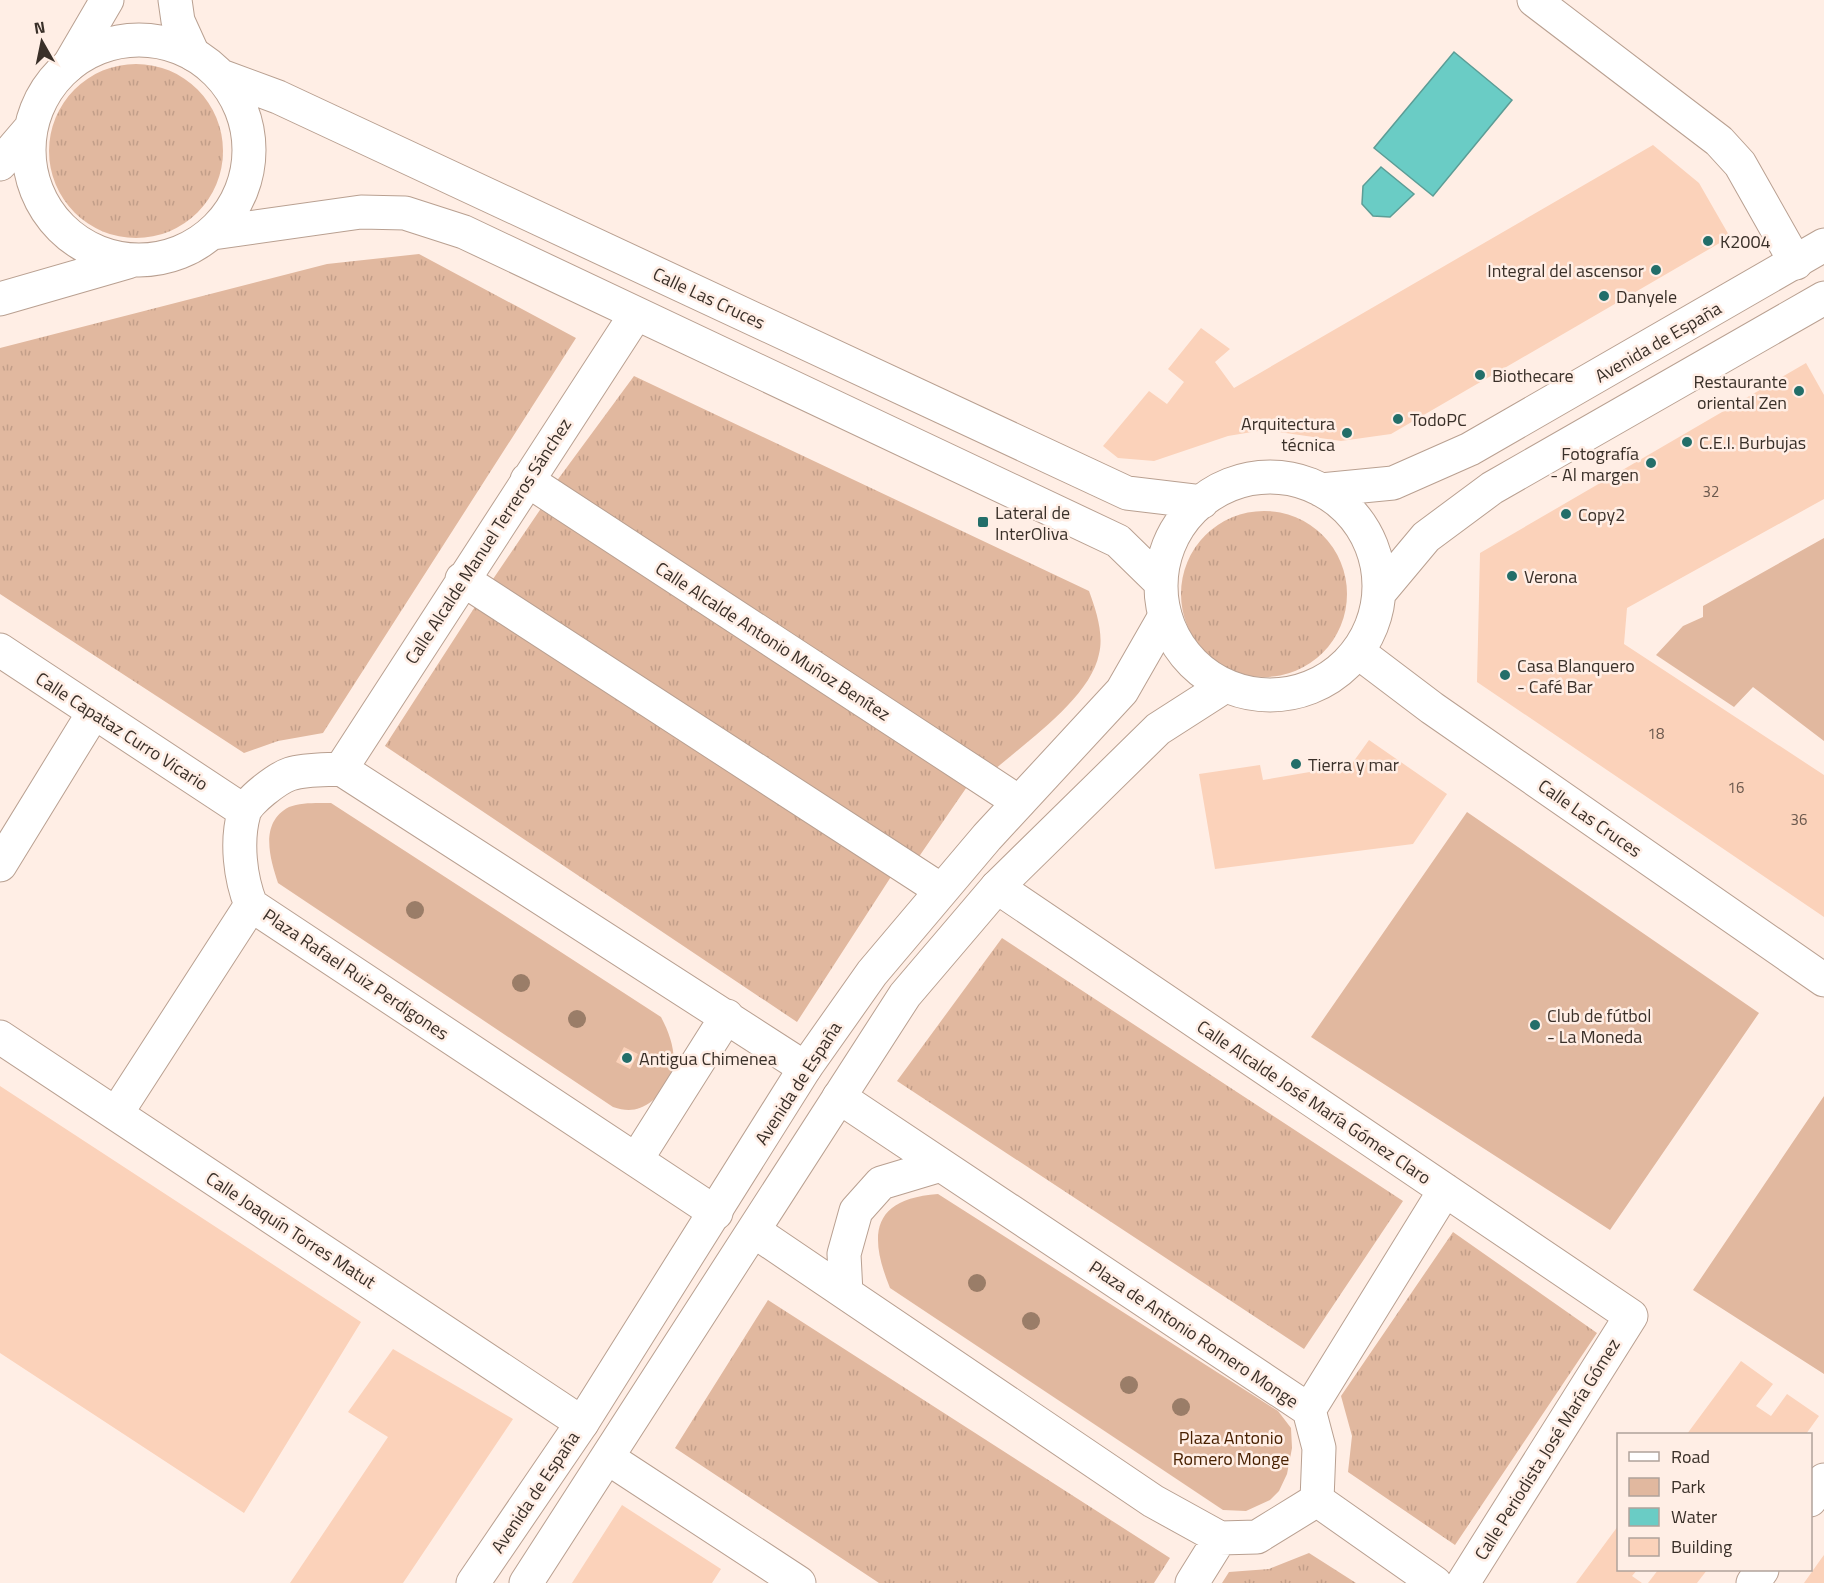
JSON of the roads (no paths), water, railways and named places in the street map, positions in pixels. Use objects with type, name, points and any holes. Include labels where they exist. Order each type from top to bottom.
[{"type":"street","points":[[107,0],[69,64],[51,83],[37,105],[29,130],[29,167],[40,202],[63,232],[94,252],[130,261]]},
{"type":"street","points":[[175,0],[178,21],[194,54]]},
{"type":"street","points":[[1534,0],[1719,141],[1740,165],[1796,263]]},
{"type":"street","points":[[0,299],[130,261],[159,259],[188,250],[213,233],[235,206],[248,174],[249,139],[240,105],[221,76],[194,54],[162,42],[129,40],[97,47],[69,64]]},
{"type":"street","name":"Calle Las Cruces","points":[[221,76],[289,102],[1127,493],[1202,502]]},
{"type":"street","points":[[0,164],[29,130]]},
{"type":"street","points":[[213,233],[361,212],[405,213],[464,232],[1118,541],[1161,583]]},
{"type":"street","name":"Avenida de España","points":[[1321,490],[1394,483],[1470,449],[1824,245]]},
{"type":"street","points":[[1380,592],[1426,537],[1492,488],[1824,298]]},
{"type":"street","name":"Calle Alcalde Manuel Terreros Sánchez","points":[[341,769],[462,579],[636,314]]},
{"type":"street","points":[[1259,478],[1291,479],[1321,490],[1347,508],[1365,532],[1377,561],[1380,592],[1373,624],[1358,652],[1331,677],[1298,692],[1260,695],[1225,686],[1198,669],[1178,645],[1165,616],[1161,583],[1166,553],[1180,525],[1202,502],[1229,485],[1259,478]]},
{"type":"street","name":"Calle Alcalde Antonio Muñoz Benítez","points":[[527,480],[1019,802]]},
{"type":"street","points":[[462,579],[941,891]]},
{"type":"street","name":"Avenida de España","points":[[473,1583],[582,1423],[805,1068],[872,973],[1019,802],[1122,691],[1165,616]]},
{"type":"street","name":"Calle Capataz Curro Vicario","points":[[0,650],[244,811]]},
{"type":"street","name":"Calle Las Cruces","points":[[1358,652],[1431,708],[1824,981]]},
{"type":"street","points":[[526,1583],[905,995],[997,887],[1158,729],[1225,686]]},
{"type":"street","points":[[0,865],[94,712]]},
{"type":"street","points":[[244,811],[266,788],[289,774],[341,769],[805,1068]]},
{"type":"street","name":"Plaza Rafael Ruiz Perdigones","points":[[244,811],[240,862],[243,885],[251,905],[716,1213]]},
{"type":"street","name":"Calle Alcalde José María Gómez Claro","points":[[997,887],[1631,1316]]},
{"type":"street","points":[[116,1114],[251,905]]},
{"type":"street","points":[[636,1160],[727,1016]]},
{"type":"street","name":"Calle Joaquín Torres Matut","points":[[0,1037],[582,1423]]},
{"type":"street","name":"Plaza de Antonio Romero Monge","points":[[839,1097],[1309,1410],[1319,1448],[1317,1500]]},
{"type":"street","points":[[846,1293],[844,1254],[856,1211],[881,1183],[941,1165]]},
{"type":"street","points":[[1309,1410],[1445,1190]]},
{"type":"street","points":[[754,1231],[1153,1501],[1220,1538],[1257,1537],[1317,1500],[1435,1583]]},
{"type":"street","name":"Calle Periodista José María Gómez","points":[[1462,1583],[1631,1316]]},
{"type":"street","points":[[608,1458],[799,1583]]},
{"type":"street","points":[[1812,1497],[1824,1480]]},
{"type":"street","points":[[1192,1583],[1220,1538]]},
{"type":"water","points":[[1454,52],[1512,100],[1433,196],[1374,148]]},
{"type":"water","points":[[1381,167],[1414,194],[1390,217],[1373,216],[1362,204],[1363,186]]},
{"type":"place","name":"K2004","points":[[1708,241]]},
{"type":"place","name":"Integral del ascensor","points":[[1656,270]]},
{"type":"place","name":"Danyele","points":[[1604,296]]},
{"type":"place","name":"Biothecare","points":[[1480,375]]},
{"type":"place","name":"Restaurante oriental Zen","points":[[1799,391]]},
{"type":"place","name":"TodoPC","points":[[1398,419]]},
{"type":"place","name":"Arquitectura técnica","points":[[1347,433]]},
{"type":"place","name":"C.E.I. Burbujas","points":[[1687,442]]},
{"type":"place","name":"Fotografía - Al margen","points":[[1651,463]]},
{"type":"place","name":"Copy2","points":[[1566,514]]},
{"type":"place","name":"Lateral de InterOliva","points":[[983,522]]},
{"type":"place","name":"Verona","points":[[1512,576]]},
{"type":"place","name":"Casa Blanquero - Café Bar","points":[[1505,675]]},
{"type":"place","name":"Tierra y mar","points":[[1296,764]]},
{"type":"place","name":"Club de fútbol - La Moneda","points":[[1535,1025]]},
{"type":"place","name":"Antigua Chimenea","points":[[627,1058]]},
{"type":"park label","name":"Plaza Antonio Romero Monge","points":[[1231,1447]]}]
